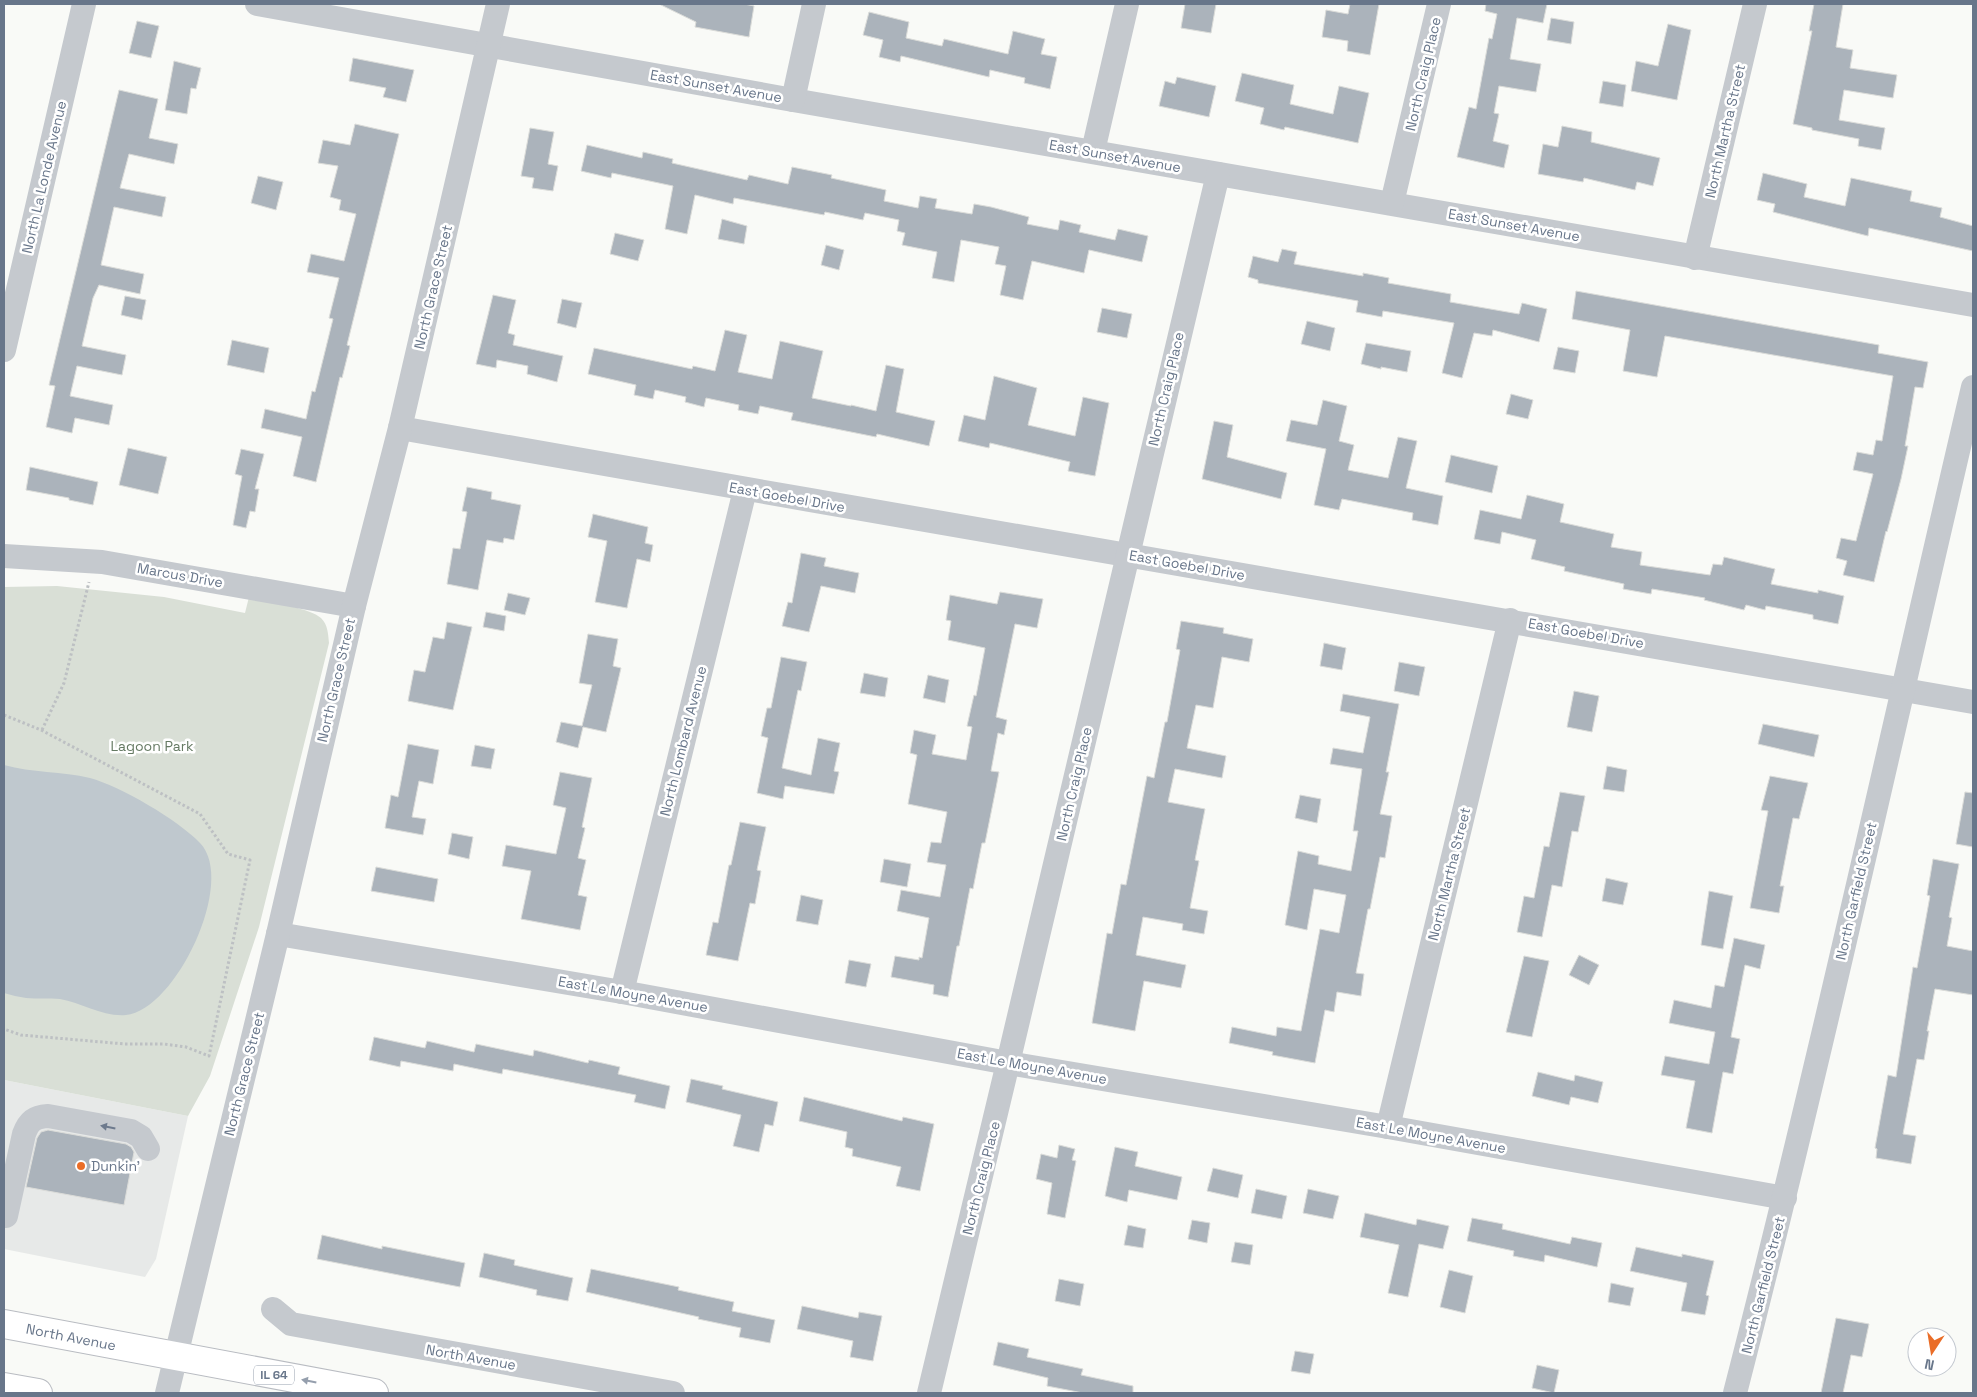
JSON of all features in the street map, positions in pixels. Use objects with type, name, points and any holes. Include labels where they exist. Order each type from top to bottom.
[{"type":"main road","name":"North Avenue","points":[[4,1324],[374,1393]]},
{"type":"main road","points":[[4,1387],[38,1393]]},
{"type":"street","name":"North La Londe Avenue","points":[[4,350],[84,4]]},
{"type":"street","name":"East Sunset Avenue","points":[[258,4],[793,100],[1973,305]]},
{"type":"street","name":"North Grace Street","points":[[167,1393],[174,1356],[278,934],[354,606],[400,428],[498,4]]},
{"type":"street","points":[[793,100],[814,4]]},
{"type":"street","points":[[1093,152],[1127,4]]},
{"type":"street","name":"North Craig Place","points":[[1392,203],[1439,4]]},
{"type":"street","name":"North Martha Street","points":[[1695,258],[1755,4]]},
{"type":"street","name":"North Craig Place","points":[[928,1393],[1218,174]]},
{"type":"street","name":"North Garfield Street","points":[[1735,1393],[1785,1198],[1973,387]]},
{"type":"street","name":"East Goebel Drive","points":[[400,428],[745,490],[1510,620],[1973,702]]},
{"type":"street","name":"North Lombard Avenue","points":[[622,992],[745,490]]},
{"type":"street","name":"Marcus Drive","points":[[4,556],[57,558],[144,568],[354,606]]},
{"type":"street","name":"North Martha Street","points":[[1388,1127],[1510,620]]},
{"type":"street","name":"East Le Moyne Avenue","points":[[278,934],[622,992],[1008,1062],[1785,1198]]},
{"type":"street","points":[[6,1216],[24,1134],[29,1122],[36,1116],[48,1116],[131,1131],[141,1137],[148,1149]]},
{"type":"street","name":"North Avenue","points":[[273,1309],[291,1324],[673,1393]]},
{"type":"path","points":[[42,730],[64,683],[94,562]]},
{"type":"path","points":[[4,715],[42,730],[200,814],[228,854],[250,860],[209,1056],[186,1047],[164,1044],[125,1044],[21,1035],[4,1029]]},
{"type":"shaded area","points":[[4,765],[79,776],[102,782],[117,788],[163,814],[200,843],[209,861],[211,885],[206,913],[196,941],[181,968],[164,991],[145,1008],[126,1015],[117,1015],[60,999],[26,998],[4,993]]},
{"type":"shaded area","points":[[4,1080],[188,1116],[156,1259],[145,1277],[4,1249]]},
{"type":"green space","name":"Lagoon Park","points":[[57,586],[164,597],[245,613],[249,597],[287,605],[316,614],[321,618],[327,630],[329,643],[259,927],[210,1076],[188,1116],[4,1080],[4,587]]},
{"type":"building","points":[[659,4],[744,4],[754,6],[749,37],[695,27],[696,22]]},
{"type":"building","points":[[1185,4],[1216,4],[1211,33],[1181,28]]},
{"type":"building","points":[[1350,4],[1379,4],[1370,55],[1347,51],[1348,41],[1322,37],[1326,10],[1348,14]]},
{"type":"building","points":[[1486,4],[1547,4],[1543,23],[1517,18],[1510,59],[1541,64],[1536,92],[1499,86],[1494,113],[1499,114],[1493,141],[1509,145],[1504,168],[1457,157],[1469,107],[1476,109],[1489,38],[1492,39],[1497,14],[1485,11]]},
{"type":"building","points":[[1814,4],[1843,4],[1836,47],[1853,50],[1850,68],[1897,75],[1893,98],[1844,90],[1839,120],[1885,128],[1881,150],[1858,146],[1859,139],[1812,130],[1812,128],[1793,124],[1812,31],[1809,31]]},
{"type":"building","points":[[869,12],[909,22],[906,38],[942,46],[944,39],[1008,54],[1013,31],[1045,39],[1041,54],[1057,57],[1050,89],[1024,83],[1025,78],[990,70],[989,77],[901,56],[900,62],[879,57],[883,40],[863,35]]},
{"type":"building","points":[[1551,18],[1574,22],[1571,44],[1547,40]]},
{"type":"building","points":[[137,21],[159,26],[151,58],[129,53]]},
{"type":"building","points":[[1668,24],[1691,30],[1677,100],[1631,91],[1636,61],[1658,66]]},
{"type":"building","points":[[353,58],[414,70],[406,102],[383,97],[386,88],[349,81]]},
{"type":"building","points":[[174,61],[201,68],[196,89],[191,88],[187,114],[165,110]]},
{"type":"building","points":[[1242,73],[1294,85],[1290,104],[1333,114],[1339,86],[1369,93],[1358,143],[1285,127],[1284,130],[1260,124],[1264,108],[1235,101]]},
{"type":"building","points":[[1177,77],[1216,86],[1209,117],[1159,106],[1165,81],[1175,84]]},
{"type":"building","points":[[1603,81],[1626,85],[1623,107],[1599,103]]},
{"type":"building","points":[[119,90],[158,99],[149,138],[178,144],[174,164],[129,154],[120,188],[166,197],[162,217],[114,207],[101,265],[144,274],[140,294],[99,285],[93,298],[82,346],[126,355],[122,375],[77,366],[70,396],[113,405],[109,425],[75,418],[72,433],[46,427],[55,386],[49,385]]},
{"type":"building","points":[[355,124],[399,134],[347,345],[350,346],[342,378],[340,377],[316,482],[293,476],[302,437],[261,428],[265,409],[306,419],[312,391],[315,392],[333,319],[329,318],[339,278],[307,272],[311,254],[344,261],[356,214],[339,210],[341,200],[330,197],[338,166],[318,163],[323,140],[350,145]]},
{"type":"building","points":[[1562,126],[1592,132],[1591,142],[1660,158],[1653,186],[1637,182],[1635,190],[1584,178],[1583,182],[1538,174],[1543,144],[1558,147]]},
{"type":"building","points":[[530,128],[554,132],[548,164],[558,166],[553,191],[532,188],[534,178],[521,176]]},
{"type":"building","points":[[587,145],[642,158],[643,152],[673,159],[672,163],[747,180],[749,175],[788,184],[792,167],[832,175],[831,178],[886,190],[884,201],[918,208],[920,196],[937,199],[935,208],[972,214],[974,204],[991,207],[1029,217],[1027,224],[1058,230],[1060,220],[1081,225],[1079,232],[1115,240],[1118,229],[1148,236],[1142,262],[1089,250],[1084,273],[1032,261],[1023,300],[1000,295],[1006,266],[995,264],[999,247],[961,240],[954,282],[932,278],[937,252],[902,245],[905,233],[897,231],[899,220],[865,213],[863,220],[825,212],[824,215],[734,198],[733,204],[695,195],[687,234],[665,229],[673,186],[612,173],[611,178],[581,171]]},
{"type":"building","points":[[1763,173],[1807,184],[1804,197],[1845,206],[1851,178],[1912,191],[1910,201],[1942,208],[1940,217],[1973,226],[1973,251],[1869,228],[1868,236],[1773,212],[1775,204],[1757,200]]},
{"type":"building","points":[[258,176],[283,182],[276,210],[251,203]]},
{"type":"building","points":[[722,219],[747,226],[744,244],[718,239]]},
{"type":"building","points":[[615,233],[644,240],[638,261],[610,254]]},
{"type":"building","points":[[826,245],[844,250],[839,270],[821,265]]},
{"type":"building","points":[[1282,249],[1297,252],[1294,264],[1363,276],[1363,273],[1389,278],[1388,283],[1451,294],[1450,302],[1519,314],[1522,303],[1547,309],[1539,342],[1493,330],[1492,336],[1474,333],[1462,378],[1442,373],[1454,323],[1383,311],[1382,317],[1356,312],[1358,301],[1258,283],[1258,280],[1248,277],[1253,256],[1278,262]]},
{"type":"building","points":[[1576,291],[1879,345],[1878,353],[1928,362],[1923,388],[1915,387],[1905,446],[1908,446],[1874,582],[1843,575],[1847,561],[1836,558],[1841,538],[1856,541],[1873,474],[1853,470],[1857,452],[1873,455],[1876,440],[1882,441],[1893,376],[1665,336],[1657,377],[1623,371],[1630,330],[1572,319]]},
{"type":"building","points":[[493,295],[516,300],[508,333],[515,335],[513,345],[563,356],[557,382],[527,374],[528,366],[497,360],[496,368],[476,364]]},
{"type":"building","points":[[125,296],[146,300],[142,320],[121,315]]},
{"type":"building","points":[[562,299],[582,303],[576,328],[557,323]]},
{"type":"building","points":[[1102,308],[1132,314],[1127,338],[1097,332]]},
{"type":"building","points":[[1307,321],[1335,328],[1330,351],[1301,344]]},
{"type":"building","points":[[725,330],[747,335],[738,372],[772,379],[780,341],[823,351],[812,398],[876,411],[886,365],[904,369],[896,412],[935,421],[929,446],[877,434],[876,437],[791,420],[793,413],[760,406],[758,414],[738,410],[739,405],[706,398],[704,407],[685,402],[686,397],[655,390],[653,399],[634,395],[636,385],[588,374],[594,348],[692,369],[693,366],[715,371]]},
{"type":"building","points":[[232,340],[269,348],[264,373],[227,365]]},
{"type":"building","points":[[1366,343],[1411,351],[1407,372],[1361,364]]},
{"type":"building","points":[[1558,347],[1579,351],[1575,373],[1553,369]]},
{"type":"building","points":[[994,376],[1037,388],[1028,425],[1075,436],[1083,397],[1109,403],[1095,476],[1068,471],[1070,462],[990,443],[989,448],[958,441],[964,415],[985,420]]},
{"type":"building","points":[[1511,394],[1533,400],[1528,419],[1506,414]]},
{"type":"building","points":[[1323,400],[1347,406],[1339,441],[1354,445],[1348,470],[1388,478],[1398,437],[1417,441],[1406,488],[1443,496],[1438,525],[1412,520],[1413,513],[1342,499],[1339,510],[1314,505],[1326,449],[1286,441],[1291,420],[1317,425]]},
{"type":"building","points":[[1214,421],[1233,425],[1227,457],[1287,473],[1281,499],[1202,479]]},
{"type":"building","points":[[128,448],[167,457],[158,494],[119,485]]},
{"type":"building","points":[[241,449],[264,454],[255,489],[259,489],[255,512],[250,511],[246,528],[233,525],[242,476],[235,474]]},
{"type":"building","points":[[1451,455],[1498,466],[1492,493],[1445,482]]},
{"type":"building","points":[[30,467],[98,482],[93,505],[69,500],[69,498],[26,490]]},
{"type":"building","points":[[467,487],[492,492],[491,499],[521,505],[514,540],[504,538],[503,543],[487,540],[478,590],[447,584],[453,548],[460,549],[467,512],[462,511]]},
{"type":"building","points":[[1527,495],[1564,504],[1560,522],[1614,534],[1611,547],[1642,552],[1640,565],[1710,575],[1713,564],[1722,565],[1724,557],[1775,569],[1771,584],[1818,593],[1818,590],[1844,596],[1838,624],[1813,619],[1813,615],[1766,606],[1765,610],[1746,605],[1744,610],[1704,600],[1705,598],[1652,589],[1651,594],[1623,589],[1624,584],[1564,571],[1565,567],[1531,559],[1536,540],[1502,532],[1500,544],[1474,539],[1480,510],[1521,519]]},
{"type":"building","points":[[593,514],[648,527],[645,543],[653,545],[650,562],[637,559],[627,608],[595,602],[607,541],[588,537]]},
{"type":"building","points":[[801,553],[826,558],[824,566],[859,573],[855,593],[821,586],[809,632],[782,626],[788,602],[792,603]]},
{"type":"building","points":[[1000,592],[1043,599],[1037,628],[1015,624],[996,717],[1007,720],[1004,735],[998,733],[991,771],[999,772],[985,843],[982,843],[973,889],[970,888],[948,997],[933,994],[934,985],[891,977],[895,956],[919,960],[919,957],[922,958],[929,918],[897,911],[901,890],[940,897],[946,865],[927,862],[931,842],[941,843],[947,812],[908,804],[917,755],[910,753],[914,730],[936,735],[932,754],[966,760],[972,727],[967,726],[974,695],[976,696],[985,648],[948,640],[951,621],[946,620],[950,595],[997,604]]},
{"type":"building","points":[[508,593],[530,598],[525,615],[504,610]]},
{"type":"building","points":[[486,612],[506,616],[504,631],[483,627]]},
{"type":"building","points":[[1181,621],[1224,628],[1223,633],[1253,639],[1249,662],[1222,657],[1213,708],[1196,705],[1187,748],[1226,756],[1222,778],[1175,769],[1168,802],[1205,809],[1195,860],[1199,861],[1190,908],[1208,911],[1204,934],[1182,930],[1183,924],[1143,917],[1136,955],[1186,965],[1181,988],[1144,981],[1135,1031],[1092,1023],[1107,933],[1112,934],[1121,884],[1126,885],[1147,776],[1154,778],[1165,722],[1167,722],[1180,650],[1176,649]]},
{"type":"building","points":[[447,622],[472,627],[453,710],[408,701],[414,670],[425,672],[433,637],[444,639]]},
{"type":"building","points":[[588,634],[618,639],[613,666],[621,668],[606,732],[583,727],[578,748],[556,742],[561,722],[582,726],[592,685],[579,683]]},
{"type":"building","points":[[1324,643],[1346,648],[1342,670],[1320,666]]},
{"type":"building","points":[[781,657],[807,662],[801,691],[798,690],[782,768],[811,775],[818,738],[840,743],[834,771],[839,772],[834,794],[785,786],[783,799],[757,793],[768,738],[761,736],[767,708],[771,708]]},
{"type":"building","points":[[1399,662],[1425,667],[1419,696],[1394,691]]},
{"type":"building","points":[[864,673],[888,678],[885,697],[860,693]]},
{"type":"building","points":[[928,675],[949,680],[945,703],[923,698]]},
{"type":"building","points":[[1574,691],[1599,696],[1592,732],[1567,727]]},
{"type":"building","points":[[1343,694],[1399,704],[1386,772],[1389,772],[1380,814],[1392,816],[1385,858],[1380,857],[1370,909],[1368,909],[1356,973],[1364,974],[1361,996],[1337,992],[1334,1012],[1325,1010],[1315,1063],[1272,1055],[1273,1052],[1229,1043],[1232,1027],[1276,1036],[1277,1027],[1301,1031],[1320,929],[1339,933],[1346,895],[1314,889],[1307,930],[1285,925],[1298,851],[1319,856],[1318,864],[1351,871],[1358,831],[1353,831],[1362,769],[1330,764],[1333,748],[1363,753],[1370,717],[1340,711]]},
{"type":"building","points":[[1763,724],[1819,735],[1814,757],[1758,744]]},
{"type":"building","points":[[408,744],[439,750],[433,784],[419,781],[412,817],[426,819],[423,835],[385,828],[391,795],[398,797]]},
{"type":"building","points":[[475,745],[495,749],[491,769],[471,766]]},
{"type":"building","points":[[1607,766],[1627,770],[1624,792],[1603,789]]},
{"type":"building","points":[[560,772],[592,778],[582,827],[585,828],[578,858],[586,860],[578,895],[587,897],[580,930],[521,919],[531,871],[502,866],[506,845],[556,854],[566,808],[553,805]]},
{"type":"building","points":[[1770,776],[1808,783],[1799,819],[1793,818],[1780,886],[1784,886],[1779,913],[1750,908],[1768,811],[1761,810]]},
{"type":"building","points":[[1560,792],[1585,796],[1578,832],[1572,831],[1562,887],[1552,885],[1542,937],[1517,932],[1524,896],[1534,898],[1544,846],[1549,847]]},
{"type":"building","points":[[1965,792],[1973,793],[1973,847],[1956,844]]},
{"type":"building","points":[[1300,795],[1321,799],[1317,823],[1295,818]]},
{"type":"building","points":[[740,822],[766,827],[757,870],[761,871],[755,904],[750,903],[738,961],[706,955],[713,922],[718,923],[729,865],[731,865]]},
{"type":"building","points":[[452,833],[473,837],[469,859],[448,854]]},
{"type":"building","points":[[884,859],[911,864],[907,887],[880,882]]},
{"type":"building","points":[[1933,859],[1959,864],[1949,917],[1952,918],[1947,946],[1973,951],[1973,995],[1935,989],[1924,1060],[1917,1059],[1903,1134],[1916,1136],[1911,1164],[1876,1158],[1877,1149],[1875,1148],[1888,1075],[1896,1077],[1913,967],[1917,968],[1930,896],[1927,895]]},
{"type":"building","points":[[376,867],[438,879],[434,902],[371,891]]},
{"type":"building","points":[[1606,878],[1628,883],[1623,905],[1602,901]]},
{"type":"building","points":[[1709,891],[1733,896],[1723,949],[1701,945]]},
{"type":"building","points":[[801,895],[823,900],[818,925],[796,921]]},
{"type":"building","points":[[1734,938],[1765,945],[1760,969],[1745,965],[1731,1037],[1740,1039],[1733,1074],[1723,1072],[1712,1133],[1686,1128],[1695,1081],[1661,1075],[1665,1056],[1709,1064],[1715,1032],[1669,1023],[1674,1000],[1711,1008],[1715,985],[1724,987]]},
{"type":"building","points":[[1579,955],[1599,965],[1589,985],[1569,975]]},
{"type":"building","points":[[1524,956],[1549,961],[1532,1037],[1506,1032]]},
{"type":"building","points":[[849,960],[871,964],[866,987],[845,983]]},
{"type":"building","points":[[374,1037],[425,1048],[427,1041],[474,1052],[476,1044],[533,1056],[534,1050],[588,1063],[589,1060],[620,1067],[618,1074],[670,1086],[665,1109],[634,1102],[636,1095],[503,1069],[502,1074],[454,1064],[453,1071],[401,1061],[400,1067],[369,1060]]},
{"type":"building","points":[[1538,1072],[1574,1081],[1575,1075],[1603,1082],[1598,1103],[1571,1097],[1569,1105],[1532,1096]]},
{"type":"building","points":[[691,1079],[723,1086],[722,1089],[778,1102],[773,1126],[765,1124],[759,1152],[733,1146],[741,1115],[686,1102]]},
{"type":"building","points":[[804,1097],[902,1121],[903,1117],[934,1124],[920,1191],[896,1186],[901,1167],[852,1156],[853,1149],[845,1147],[847,1132],[799,1121]]},
{"type":"building","name":"Dunkin'","points":[[48,1130],[126,1144],[131,1147],[134,1152],[124,1205],[26,1187],[37,1138],[41,1132]]},
{"type":"building","points":[[1059,1145],[1075,1149],[1072,1160],[1076,1161],[1065,1218],[1047,1214],[1052,1183],[1036,1179],[1041,1154],[1057,1158]]},
{"type":"building","points":[[1115,1147],[1138,1152],[1135,1166],[1182,1177],[1177,1200],[1129,1190],[1127,1202],[1105,1196]]},
{"type":"building","points":[[1213,1168],[1243,1175],[1238,1198],[1207,1191]]},
{"type":"building","points":[[1256,1189],[1287,1196],[1282,1219],[1251,1213]]},
{"type":"building","points":[[1308,1189],[1339,1196],[1333,1219],[1303,1213]]},
{"type":"building","points":[[1365,1213],[1416,1225],[1417,1219],[1449,1226],[1443,1249],[1419,1244],[1408,1297],[1388,1293],[1399,1245],[1360,1237]]},
{"type":"building","points":[[1472,1218],[1503,1224],[1502,1229],[1570,1244],[1572,1237],[1602,1243],[1597,1267],[1545,1255],[1544,1262],[1513,1256],[1514,1251],[1467,1241]]},
{"type":"building","points":[[1192,1220],[1210,1223],[1207,1243],[1188,1239]]},
{"type":"building","points":[[1128,1225],[1146,1229],[1143,1248],[1124,1245]]},
{"type":"building","points":[[322,1235],[382,1249],[382,1246],[465,1263],[460,1287],[317,1259]]},
{"type":"building","points":[[1235,1242],[1253,1245],[1250,1265],[1231,1262]]},
{"type":"building","points":[[1636,1247],[1682,1257],[1682,1254],[1714,1261],[1706,1295],[1709,1296],[1705,1315],[1681,1311],[1687,1283],[1630,1271]]},
{"type":"building","points":[[484,1253],[515,1260],[514,1265],[573,1278],[568,1301],[536,1295],[537,1290],[479,1277]]},
{"type":"building","points":[[591,1269],[679,1287],[678,1290],[734,1302],[732,1311],[775,1320],[770,1343],[739,1337],[741,1328],[586,1292]]},
{"type":"building","points":[[1449,1270],[1473,1276],[1465,1313],[1440,1307]]},
{"type":"building","points":[[1059,1279],[1084,1284],[1080,1306],[1055,1301]]},
{"type":"building","points":[[1611,1283],[1634,1288],[1630,1306],[1608,1302]]},
{"type":"building","points":[[802,1306],[858,1318],[859,1312],[882,1316],[873,1361],[850,1357],[853,1341],[797,1329]]},
{"type":"building","points":[[1836,1318],[1869,1324],[1862,1357],[1851,1355],[1843,1393],[1821,1393]]},
{"type":"building","points":[[998,1342],[1029,1349],[1027,1357],[1083,1369],[1081,1375],[1133,1386],[1133,1393],[1083,1393],[1047,1386],[1048,1378],[993,1365]]},
{"type":"building","points":[[1295,1351],[1314,1354],[1310,1374],[1291,1371]]},
{"type":"building","points":[[1537,1365],[1559,1370],[1554,1393],[1532,1388]]},
{"type":"place","name":"Dunkin'","points":[[81,1166]]}]
